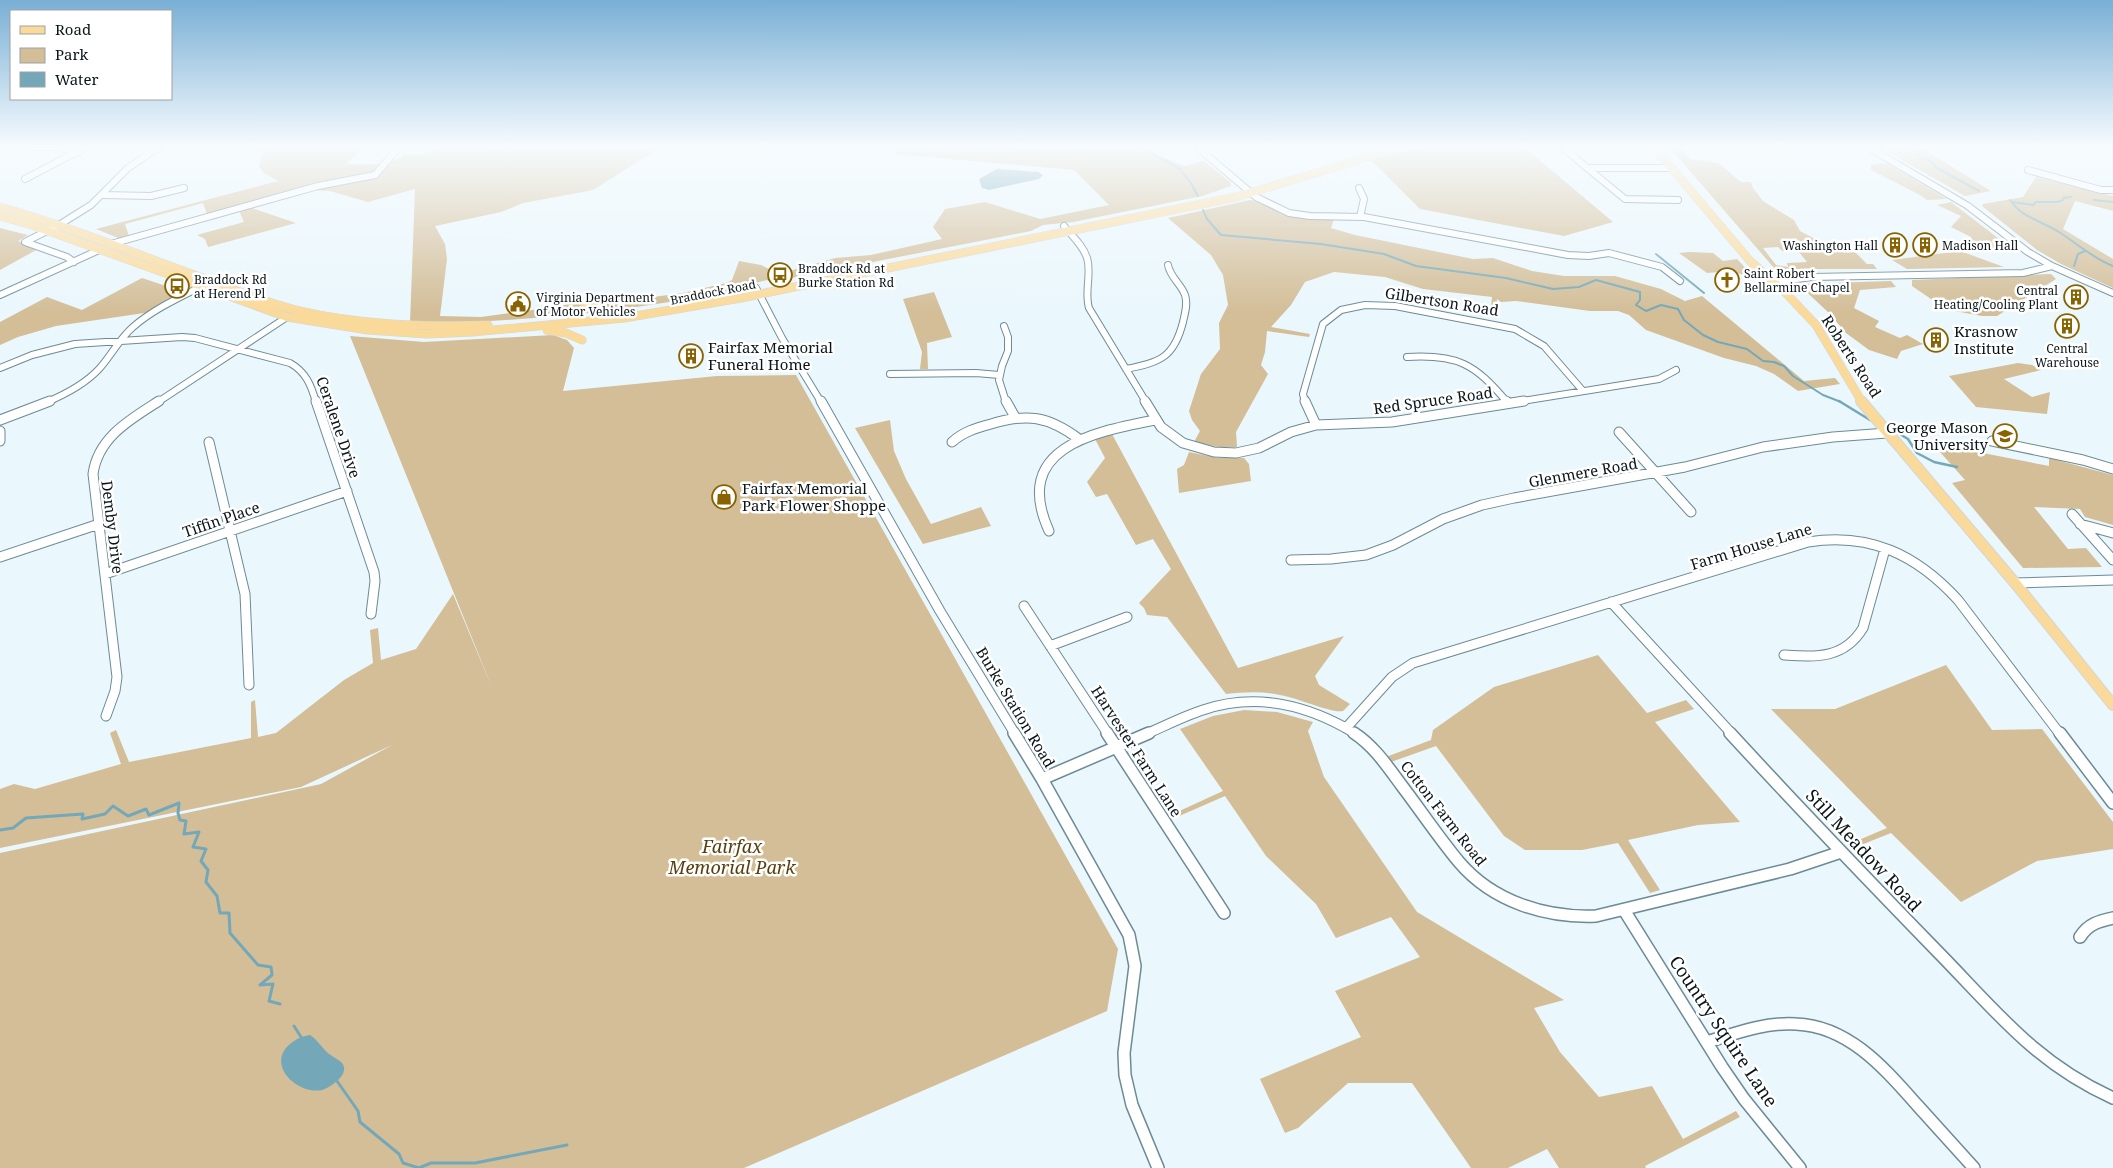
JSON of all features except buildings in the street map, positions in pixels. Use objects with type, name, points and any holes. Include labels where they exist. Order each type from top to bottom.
[{"type":"main road","name":"Braddock Road","points":[[0,216],[287,317],[343,327],[396,333],[450,334],[650,315],[757,291],[1194,202]]},
{"type":"main road","name":"Roberts Road","points":[[1699,202],[1750,261],[1799,306],[1816,325],[1854,391],[1887,433],[2015,583],[2113,705]]},
{"type":"main road","name":"Braddock Road","points":[[0,207],[59,225],[297,310],[381,324],[443,327],[571,317],[667,306],[757,291]]},
{"type":"main road","points":[[571,317],[591,304]]},
{"type":"main road","points":[[494,331],[550,330],[566,333],[582,340]]},
{"type":"street","points":[[74,262],[67,257],[25,242],[59,225],[93,202]]},
{"type":"street","points":[[111,244],[261,202]]},
{"type":"street","points":[[1265,202],[1292,214],[1320,217],[1360,216],[1568,256],[1589,256],[1609,253],[1662,267],[1680,281]]},
{"type":"street","points":[[1360,216],[1363,202]]},
{"type":"street","points":[[1960,202],[2017,245],[2052,266],[2113,293]]},
{"type":"street","name":"Red Spruce Road","points":[[1066,229],[1083,251],[1088,263],[1085,290],[1089,308],[1156,420],[1166,432],[1183,443],[1204,450],[1227,453],[1259,448],[1290,432],[1316,425],[1392,422],[1659,379],[1676,370]]},
{"type":"street","points":[[0,295],[99,250]]},
{"type":"street","points":[[1126,369],[1160,360],[1171,352],[1178,342],[1186,301],[1182,288],[1168,270],[1168,265]]},
{"type":"street","points":[[1773,282],[1812,277],[2023,273],[2052,266]]},
{"type":"street","points":[[0,420],[50,400],[87,380],[100,369],[131,329],[144,319],[212,281]]},
{"type":"street","name":"Burke Station Road","points":[[757,291],[940,611],[1042,779],[1116,910],[1132,945],[1134,966],[1124,1052],[1125,1075],[1132,1105],[1158,1168]]},
{"type":"street","name":"Gilbertson Road","points":[[1316,425],[1306,407],[1303,394],[1323,324],[1340,310],[1365,305],[1395,306],[1515,329],[1544,346],[1583,391]]},
{"type":"street","name":"Demby Drive","points":[[106,716],[115,691],[117,677],[93,467],[104,444],[127,422],[287,317]]},
{"type":"street","points":[[1004,326],[1009,342],[1008,354],[999,375],[1001,392],[1014,417]]},
{"type":"street","name":"Ceralene Drive","points":[[0,368],[32,355],[63,347],[123,339],[182,336],[290,363],[305,374],[309,380],[374,572],[375,581],[371,614]]},
{"type":"street","points":[[1407,357],[1430,356],[1469,366],[1485,377],[1508,404]]},
{"type":"street","points":[[890,374],[976,373],[999,375]]},
{"type":"street","points":[[952,442],[970,430],[1014,417],[1032,416],[1063,426],[1079,439]]},
{"type":"street","points":[[1048,531],[1038,501],[1041,479],[1055,458],[1079,439],[1106,430],[1156,420]]},
{"type":"street","points":[[0,431],[0,441]]},
{"type":"street","points":[[1619,432],[1691,512]]},
{"type":"street","name":"Glenmere Road","points":[[1291,560],[1331,560],[1366,555],[1393,546],[1443,519],[1514,498],[1656,473],[1763,447],[1826,438],[1887,433]]},
{"type":"street","points":[[1992,441],[2083,460],[2113,470]]},
{"type":"street","points":[[210,442],[244,594],[249,685]]},
{"type":"street","name":"Tiffin Place","points":[[105,574],[347,491]]},
{"type":"street","points":[[2072,514],[2113,560]]},
{"type":"street","points":[[0,557],[99,524]]},
{"type":"street","points":[[2080,524],[2113,532]]},
{"type":"street","name":"Farm House Lane","points":[[1346,728],[1392,677],[1413,663],[1814,540],[1844,539],[1868,543],[1916,563],[1935,576],[1951,591],[2113,803]]},
{"type":"street","points":[[1784,655],[1808,657],[1828,655],[1845,648],[1857,639],[1863,628],[1885,549]]},
{"type":"street","points":[[2015,583],[2113,580]]},
{"type":"street","name":"Still Meadow Road","points":[[1610,602],[1916,931],[2043,1057],[2082,1084],[2113,1098]]},
{"type":"street","name":"Harvester Farm Lane","points":[[1024,606],[1224,913]]},
{"type":"street","points":[[1050,646],[1127,616]]},
{"type":"street","name":"Cotton Farm Road","points":[[1042,779],[1115,746],[1203,710],[1239,702],[1265,702],[1290,705],[1312,712],[1346,728],[1383,760],[1460,864],[1488,888],[1520,905],[1555,915],[1585,917],[1624,910],[1790,869],[1841,852]]},
{"type":"street","name":"Country Squire Lane","points":[[1624,910],[1744,1099],[1800,1168]]},
{"type":"street","points":[[2080,937],[2086,927],[2113,918]]},
{"type":"street","points":[[1707,1042],[1786,1022],[1812,1025],[1840,1036],[1861,1048],[1879,1062],[1974,1168]]},
{"type":"green space","points":[[200,202],[259,202],[207,214],[203,203],[125,224],[129,236],[121,239],[96,229]]},
{"type":"green space","points":[[415,202],[531,202],[501,212],[435,226],[445,244],[447,259],[440,316],[481,317],[573,303],[623,301],[683,293],[732,280],[739,261],[761,265],[769,269],[793,270],[835,258],[871,255],[942,239],[933,227],[945,209],[985,202],[1040,219],[1109,205],[1106,202],[1175,202],[1073,222],[1043,225],[1031,231],[771,282],[767,280],[740,287],[737,290],[656,304],[533,318],[410,323]]},
{"type":"green space","points":[[1243,202],[1256,202],[1282,214],[1295,217],[1334,219],[1331,228],[1355,235],[1473,259],[1493,258],[1532,271],[1564,276],[1615,276],[1661,289],[1685,301],[1702,296],[1804,381],[1835,378],[1840,384],[1798,391],[1774,374],[1756,366],[1724,358],[1646,330],[1629,315],[1618,311],[1590,311],[1516,301],[1501,302],[1497,299],[1495,318],[1490,317],[1492,297],[1423,289],[1385,277],[1334,272],[1305,282],[1291,305],[1271,327],[1310,334],[1309,337],[1267,331],[1265,352],[1261,365],[1268,374],[1236,432],[1237,447],[1219,447],[1194,442],[1200,431],[1192,420],[1189,411],[1201,374],[1220,349],[1219,323],[1228,305],[1223,275],[1211,255],[1168,218]]},
{"type":"green space","points":[[1413,202],[1589,202],[1613,222],[1564,236],[1420,209]]},
{"type":"green space","points":[[1716,202],[1764,202],[1794,220],[1800,231],[1821,242],[1835,243],[1841,252],[1855,252],[1867,264],[1873,264],[1877,269],[1775,269]],"holes":[[[1778,247],[1782,251],[1798,251],[1807,262],[1787,263],[1788,267],[1776,265],[1763,248]]]},
{"type":"green space","points":[[1951,202],[2011,248],[1977,250],[1970,241],[1971,237],[1951,227],[1961,216],[1937,205]]},
{"type":"green space","points":[[1997,202],[2075,202],[2063,229],[2113,259],[2113,288],[2061,264],[2037,250],[1982,206],[1983,204]]},
{"type":"green space","points":[[2077,202],[2113,202],[2113,211]]},
{"type":"green space","points":[[252,208],[296,223],[208,247],[205,239],[197,235],[244,222],[239,211]]},
{"type":"green space","points":[[0,228],[28,235],[18,241],[38,249],[0,270]]},
{"type":"green space","points":[[1960,251],[2004,267],[1907,269],[1892,260]]},
{"type":"green space","points":[[1679,253],[1713,253],[1723,261],[1737,259],[1755,278],[1730,271],[1707,273]]},
{"type":"green space","points":[[2051,274],[2056,279],[1997,316],[1982,316],[1955,311],[1931,299],[1912,286],[1912,280]]},
{"type":"green space","points":[[142,278],[181,291],[181,294],[151,312],[56,326],[18,337],[0,345],[0,322],[47,297],[82,310]]},
{"type":"green space","points":[[1891,281],[1896,287],[1860,290],[1854,308],[1879,321],[1875,327],[1900,338],[1907,335],[1923,344],[1901,351],[1897,359],[1869,350],[1846,333],[1829,313],[1798,284]]},
{"type":"green space","points":[[934,292],[952,337],[927,343],[928,369],[920,369],[922,352],[903,299]]},
{"type":"green space","name":"Fairfax Memorial Park","points":[[553,335],[567,340],[574,348],[563,391],[717,376],[796,375],[1118,949],[1107,1011],[744,1168],[0,1168],[0,853],[321,784],[392,745],[301,787],[0,848],[0,789],[14,784],[35,789],[121,764],[110,733],[116,730],[129,762],[251,738],[251,702],[255,700],[258,737],[276,733],[344,680],[373,663],[370,630],[378,628],[381,660],[416,649],[453,594],[493,690],[350,336],[424,342]]},
{"type":"green space","points":[[2018,363],[2032,365],[2041,370],[2004,379],[2032,397],[2050,392],[2047,414],[1976,407],[1949,376]]},
{"type":"green space","points":[[890,420],[894,451],[906,479],[931,524],[981,507],[991,526],[923,544],[855,428]]},
{"type":"green space","points":[[1112,434],[1238,668],[1344,636],[1315,676],[1319,685],[1350,704],[1343,711],[1331,710],[1287,696],[1253,692],[1226,694],[1167,617],[1147,615],[1139,603],[1171,569],[1153,539],[1136,545],[1107,494],[1096,497],[1087,482],[1105,458],[1095,439]]},
{"type":"green space","points":[[1932,443],[2049,466],[2049,458],[2113,475],[2113,525],[2085,517],[2080,509],[2034,507],[2068,549],[2086,548],[2102,567],[2023,568],[1952,483],[1965,480]]},
{"type":"green space","points":[[1189,452],[1218,458],[1244,458],[1249,464],[1251,481],[1179,493],[1177,469],[1184,465]]},
{"type":"green space","points":[[1598,655],[1647,713],[1686,700],[1694,709],[1655,722],[1740,822],[1698,825],[1628,840],[1660,890],[1650,893],[1618,843],[1582,850],[1525,850],[1504,836],[1436,746],[1391,762],[1386,757],[1431,740],[1433,730],[1494,687]]},
{"type":"green space","points":[[1946,665],[1992,730],[2042,729],[2113,822],[2113,849],[2037,861],[1961,902],[1891,833],[1851,849],[1847,845],[1887,828],[1771,709],[1835,709]]},
{"type":"green space","points":[[1244,710],[1277,712],[1313,722],[1308,731],[1324,777],[1417,912],[1564,1000],[1534,1008],[1560,1052],[1599,1097],[1652,1086],[1683,1139],[1736,1111],[1740,1117],[1645,1166],[1646,1168],[1559,1168],[1547,1149],[1508,1168],[1471,1168],[1412,1083],[1348,1083],[1298,1128],[1285,1133],[1260,1079],[1361,1037],[1335,991],[1420,957],[1391,917],[1336,938],[1316,904],[1266,856],[1225,796],[1177,817],[1175,813],[1223,791],[1180,729],[1213,716]]},
{"type":"water","points":[[310,1035],[329,1054],[339,1060],[344,1067],[342,1076],[322,1090],[303,1088],[295,1083],[288,1077],[281,1061],[283,1052],[290,1044]]},
{"type":"waterway","points":[[2011,202],[2026,215],[2053,228],[2092,255],[2113,266]]},
{"type":"waterway","points":[[2013,202],[2033,205],[2036,202],[2059,202]]},
{"type":"waterway","points":[[2108,202],[2113,202]]},
{"type":"waterway","points":[[1203,210],[1207,219],[1221,235],[1321,244],[1384,254],[1416,266],[1506,278],[1553,289],[1579,287],[1596,280],[1640,292],[1640,300],[1636,305],[1646,311],[1661,305],[1678,309],[1684,320],[1703,335],[1718,342],[1747,349],[1763,361],[1774,362],[1784,366],[1793,376],[1823,395],[1840,402]]},
{"type":"waterway","points":[[2074,266],[2078,254],[2085,251]]},
{"type":"waterway","points":[[1656,254],[1704,293]]},
{"type":"waterway","points":[[1840,402],[1870,420]]},
{"type":"waterway","points":[[1893,430],[1908,439],[1917,453],[1934,462],[1957,467]]},
{"type":"waterway","points":[[0,830],[13,828],[26,818],[83,814],[82,819],[105,814],[113,806],[128,816],[146,809],[149,815],[179,803],[178,813],[180,820],[186,821],[184,834],[199,832],[193,847],[206,849],[201,861],[208,870],[206,882],[217,896],[220,913],[229,913],[230,933],[258,965],[271,967],[272,975],[260,985],[273,984],[269,1001],[280,1004]]},
{"type":"waterway","points":[[294,1026],[301,1037]]},
{"type":"waterway","points":[[337,1081],[358,1111],[360,1122],[399,1154],[403,1163],[419,1168],[431,1163],[475,1163],[567,1145]]},
{"type":"place","name":"Washington Hall","points":[[1895,245]]},
{"type":"place","name":"Madison Hall","points":[[1925,245]]},
{"type":"place","name":"Braddock Rd at Burke Station Rd","points":[[780,275]]},
{"type":"place","name":"Saint Robert Bellarmine Chapel","points":[[1727,280]]},
{"type":"place","name":"Braddock Rd at Herend Pl","points":[[177,286]]},
{"type":"place","name":"Central Heating/Cooling Plant","points":[[2076,297]]},
{"type":"place","name":"Virginia Department of Motor Vehicles","points":[[518,304]]},
{"type":"place","name":"Central Warehouse","points":[[2067,326]]},
{"type":"place","name":"Krasnow Institute","points":[[1936,340]]},
{"type":"place","name":"Fairfax Memorial Funeral Home","points":[[691,356]]},
{"type":"place","name":"George Mason University","points":[[2005,436]]},
{"type":"place","name":"Fairfax Memorial Park Flower Shoppe","points":[[724,497]]}]
